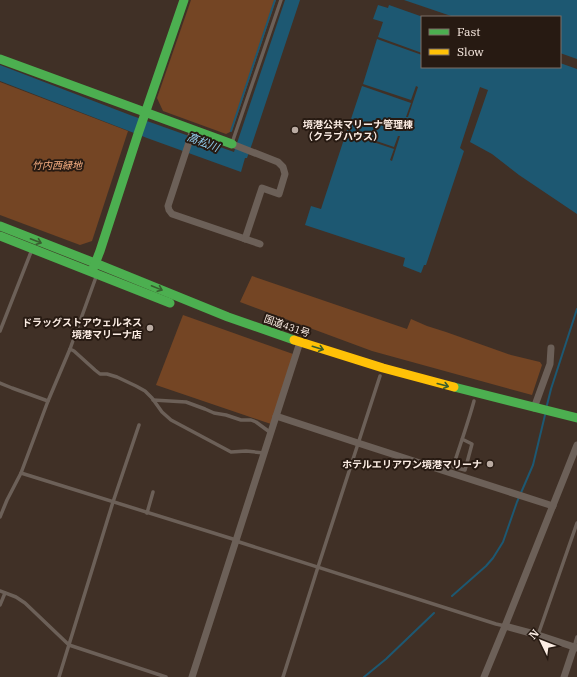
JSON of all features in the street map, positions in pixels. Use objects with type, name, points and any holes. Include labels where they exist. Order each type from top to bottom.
[{"type":"main road","points":[[96,269],[100,251],[138,134],[184,0]]},
{"type":"main road","points":[[0,59],[144,116],[192,133],[234,145]]},
{"type":"main road","name":"国道431号","points":[[0,226],[96,269]]},
{"type":"main road","name":"国道431号","points":[[0,236],[33,249],[96,269],[228,317],[298,346],[380,376],[474,401],[536,411]]},
{"type":"main road","name":"国道431号","points":[[298,346],[554,416],[577,426]]},
{"type":"main road","name":"国道431号","points":[[554,416],[577,418]]},
{"type":"street","points":[[192,133],[168,206],[169,210],[172,214],[260,244]]},
{"type":"street","points":[[234,145],[278,162],[283,167],[285,174],[279,194],[262,188],[245,239]]},
{"type":"street","points":[[192,677],[298,346]]},
{"type":"street","points":[[536,411],[550,364],[551,348]]},
{"type":"street","points":[[276,416],[553,506]]},
{"type":"street","points":[[484,677],[577,445]]},
{"type":"street","points":[[505,626],[575,647],[564,677]]},
{"type":"lane","points":[[234,145],[281,0]]},
{"type":"lane","points":[[0,331],[33,249]]},
{"type":"lane","points":[[0,517],[21,473],[48,401],[70,349],[96,269]]},
{"type":"lane","points":[[70,349],[100,374],[117,376],[145,391],[162,412],[171,420],[231,452],[264,452]]},
{"type":"lane","points":[[283,677],[380,376]]},
{"type":"lane","points":[[0,383],[48,401]]},
{"type":"lane","points":[[153,400],[186,402],[214,413],[241,420],[251,420],[271,433]]},
{"type":"lane","points":[[462,439],[472,444],[465,470],[453,467],[474,401]]},
{"type":"lane","points":[[59,677],[113,502],[139,425]]},
{"type":"lane","points":[[21,473],[505,626]]},
{"type":"lane","points":[[147,513],[153,492]]},
{"type":"lane","points":[[538,635],[577,523]]},
{"type":"lane","points":[[0,591],[25,603],[69,645],[166,677]]},
{"type":"lane","points":[[0,605],[5,593]]},
{"type":"lane","points":[[575,647],[577,637]]},
{"type":"green space","points":[[191,0],[276,0],[232,131],[226,134],[163,111],[157,98]]},
{"type":"green space","name":"竹内西緑地","points":[[0,82],[128,131],[92,241],[80,245],[0,215]]},
{"type":"green space","points":[[252,276],[407,329],[411,319],[511,355],[540,362],[542,365],[532,395],[372,351],[240,302]]},
{"type":"green space","points":[[183,315],[293,354],[271,424],[156,385]]},
{"type":"water","name":"高松川","points":[[285,0],[300,0],[252,144],[247,158],[245,158],[241,172],[147,138],[0,81],[0,65],[130,115],[234,152]]},
{"type":"water","points":[[404,0],[577,0],[577,59],[561,53],[561,16],[451,16]]},
{"type":"water","points":[[378,5],[388,8],[389,5],[421,16],[421,53],[378,37],[383,22],[373,19]]},
{"type":"water","points":[[377,39],[421,55],[421,68],[561,68],[561,63],[577,69],[577,214],[519,175],[492,154],[470,142],[488,90],[480,87],[460,148],[464,151],[426,265],[424,265],[421,273],[403,266],[405,258],[305,225],[311,206],[321,209],[346,133],[394,149],[390,160],[392,161],[400,136],[398,136],[394,147],[347,131],[362,86],[411,103],[406,117],[408,117],[418,87],[416,86],[411,100],[363,84]]},
{"type":"waterway","points":[[231,131],[275,0]]},
{"type":"waterway","points":[[547,405],[577,309]]},
{"type":"waterway","points":[[452,596],[486,566],[503,542],[517,502],[533,465],[545,415]]},
{"type":"waterway","points":[[364,677],[386,659],[434,613]]},
{"type":"traffic: fast","points":[[93,269],[184,0]]},
{"type":"traffic: fast","points":[[0,59],[232,144]]},
{"type":"traffic: fast","points":[[0,226],[228,317],[294,340]]},
{"type":"traffic: fast","points":[[0,236],[170,303]]},
{"type":"traffic: fast","points":[[454,387],[577,418]]},
{"type":"traffic: slow","points":[[294,340],[383,368],[454,387]]},
{"type":"place","name":"境港公共マリーナ管理棟 （クラブハウス）","points":[[295,130]]},
{"type":"place","name":"ドラッグストアウェルネス 境港マリーナ店","points":[[150,328]]},
{"type":"place","name":"ホテルエリアワン境港マリーナ","points":[[490,464]]}]
